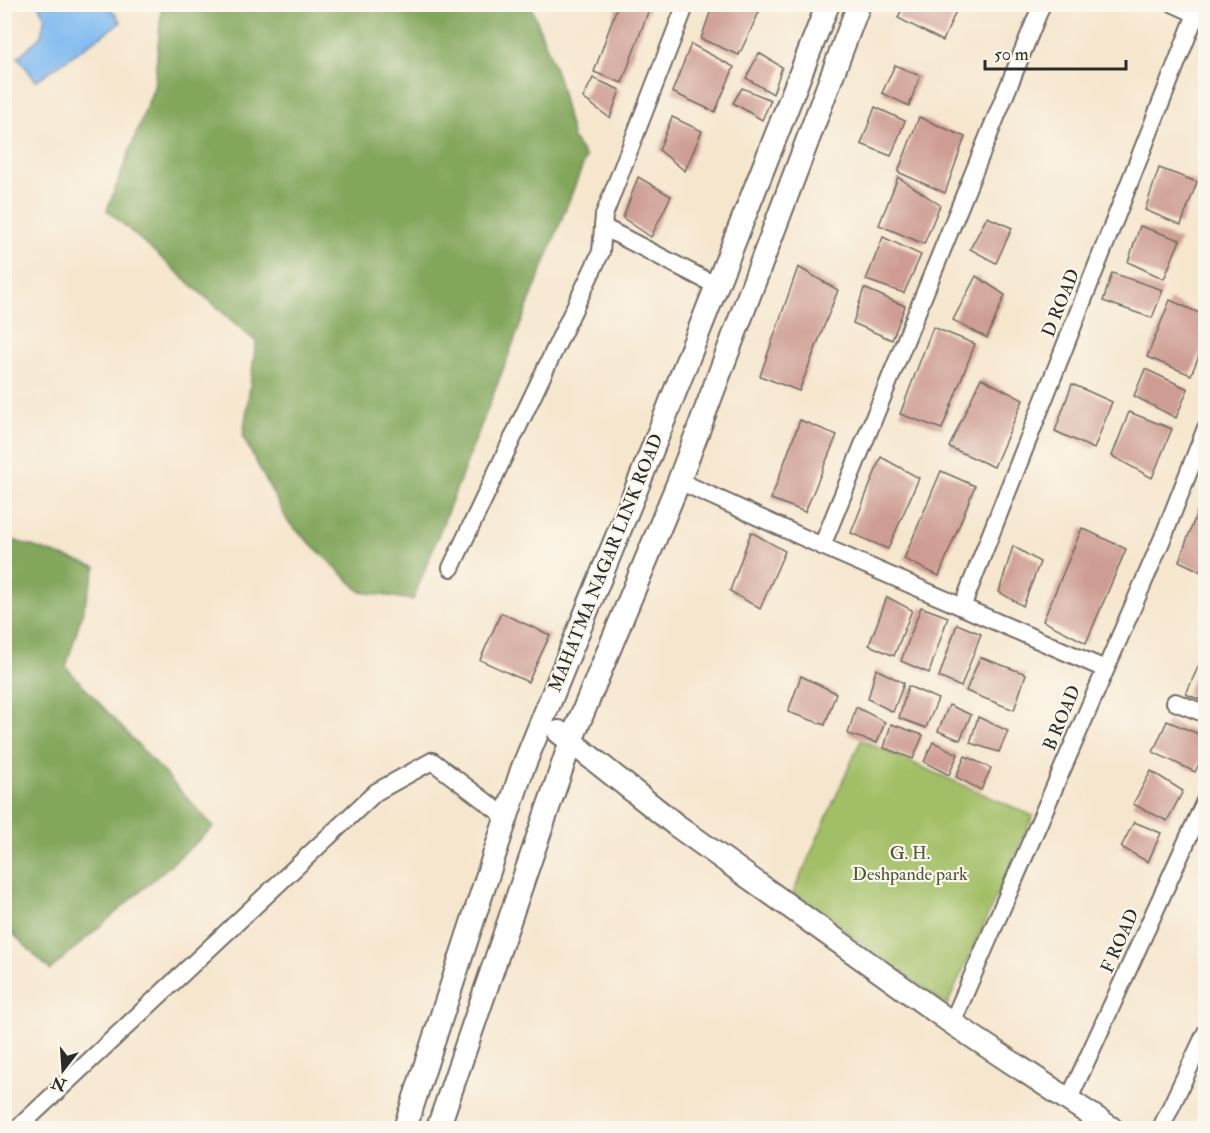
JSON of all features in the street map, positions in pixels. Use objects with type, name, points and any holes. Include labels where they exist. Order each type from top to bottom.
[{"type":"main road","name":"MAHATMA NAGAR LINK ROAD","points":[[405,1128],[522,770],[828,4]]},
{"type":"main road","name":"MAHATMA NAGAR LINK ROAD","points":[[438,1128],[571,741],[679,481],[859,4]]},
{"type":"main road","points":[[543,719],[676,825],[952,1023],[1111,1128]]},
{"type":"street","points":[[451,568],[601,252],[604,214],[686,4]]},
{"type":"street","points":[[822,546],[1042,4]]},
{"type":"street","points":[[1174,4],[1201,16]]},
{"type":"street","name":"D ROAD","points":[[962,607],[1201,16]]},
{"type":"street","points":[[603,227],[717,286]]},
{"type":"street","name":"B ROAD","points":[[952,1023],[1164,534],[1206,428]]},
{"type":"street","points":[[679,481],[1105,669]]},
{"type":"street","points":[[1175,702],[1206,714]]},
{"type":"street","points":[[18,1128],[376,792],[432,761],[506,817]]},
{"type":"street","name":"F ROAD","points":[[1069,1100],[1206,799]]},
{"type":"street","points":[[1161,1128],[1206,1032]]},
{"type":"green space","points":[[162,5],[531,5],[558,77],[573,139],[586,157],[413,600],[361,592],[288,522],[243,437],[256,342],[107,210],[154,87]]},
{"type":"green space","points":[[4,537],[96,567],[66,667],[214,827],[50,970],[5,926]]},
{"type":"green space","name":"G. H. Deshpande park","points":[[861,740],[1033,816],[947,1005],[793,893]]},
{"type":"water","points":[[38,5],[108,5],[121,22],[36,81],[18,57],[41,36],[45,17]]},
{"type":"building","points":[[618,4],[651,4],[622,83],[594,72]]},
{"type":"building","points":[[713,4],[748,4],[760,10],[739,55],[701,39]]},
{"type":"building","points":[[904,4],[959,4],[943,41],[898,18]]},
{"type":"building","points":[[691,44],[734,67],[715,112],[672,92]]},
{"type":"building","points":[[759,53],[782,67],[773,94],[746,78]]},
{"type":"building","points":[[895,65],[920,76],[909,106],[882,93]]},
{"type":"building","points":[[593,78],[620,90],[610,118],[583,98]]},
{"type":"building","points":[[742,88],[771,100],[762,120],[733,103]]},
{"type":"building","points":[[875,107],[905,121],[891,156],[861,144]]},
{"type":"building","points":[[672,117],[702,131],[685,171],[659,150]]},
{"type":"building","points":[[919,117],[965,137],[945,193],[898,172]]},
{"type":"building","points":[[1159,168],[1197,182],[1181,225],[1145,210]]},
{"type":"building","points":[[638,177],[671,196],[651,237],[623,218]]},
{"type":"building","points":[[898,177],[940,205],[924,244],[879,225]]},
{"type":"building","points":[[987,217],[1012,228],[996,263],[970,249]]},
{"type":"building","points":[[1140,226],[1180,240],[1164,279],[1128,262]]},
{"type":"building","points":[[883,237],[921,255],[904,293],[866,280]]},
{"type":"building","points":[[798,267],[838,290],[799,391],[760,376]]},
{"type":"building","points":[[1112,273],[1163,290],[1152,318],[1103,301]]},
{"type":"building","points":[[976,276],[1005,295],[987,338],[953,320]]},
{"type":"building","points":[[864,288],[905,306],[892,340],[853,323]]},
{"type":"building","points":[[1170,300],[1206,316],[1206,339],[1191,375],[1147,357]]},
{"type":"building","points":[[933,327],[975,344],[942,429],[900,414]]},
{"type":"building","points":[[1145,369],[1188,389],[1176,418],[1134,396]]},
{"type":"building","points":[[981,378],[1023,400],[994,467],[949,447]]},
{"type":"building","points":[[1072,384],[1112,402],[1094,449],[1055,431]]},
{"type":"building","points":[[1129,412],[1172,429],[1152,478],[1112,456]]},
{"type":"building","points":[[800,420],[837,435],[805,512],[771,499]]},
{"type":"building","points":[[881,457],[919,478],[888,549],[851,533]]},
{"type":"building","points":[[941,471],[975,486],[939,576],[904,559]]},
{"type":"building","points":[[1206,491],[1206,574],[1179,561]]},
{"type":"building","points":[[1082,528],[1126,549],[1086,643],[1043,621]]},
{"type":"building","points":[[751,532],[785,551],[760,609],[730,591]]},
{"type":"building","points":[[1013,546],[1040,562],[1023,606],[999,592]]},
{"type":"building","points":[[887,597],[912,610],[894,656],[869,645]]},
{"type":"building","points":[[921,607],[948,617],[929,673],[901,661]]},
{"type":"building","points":[[501,613],[550,635],[528,682],[480,660]]},
{"type":"building","points":[[957,624],[981,634],[961,687],[939,677]]},
{"type":"building","points":[[1206,649],[1206,702],[1186,694]]},
{"type":"building","points":[[980,657],[1026,674],[1014,710],[966,691]]},
{"type":"building","points":[[876,669],[904,683],[893,712],[868,699]]},
{"type":"building","points":[[801,676],[836,693],[825,725],[788,712]]},
{"type":"building","points":[[908,686],[938,699],[926,728],[899,718]]},
{"type":"building","points":[[949,705],[971,715],[960,740],[938,731]]},
{"type":"building","points":[[856,707],[885,722],[877,743],[848,734]]},
{"type":"building","points":[[978,717],[1008,731],[999,752],[970,743]]},
{"type":"building","points":[[1167,721],[1206,737],[1206,750],[1195,772],[1153,752]]},
{"type":"building","points":[[891,724],[923,735],[913,759],[884,748]]},
{"type":"building","points":[[933,742],[958,754],[949,775],[924,762]]},
{"type":"building","points":[[965,756],[991,768],[981,790],[956,777]]},
{"type":"building","points":[[1151,771],[1183,791],[1167,821],[1133,804]]},
{"type":"building","points":[[1134,822],[1161,833],[1148,862],[1121,847]]}]
